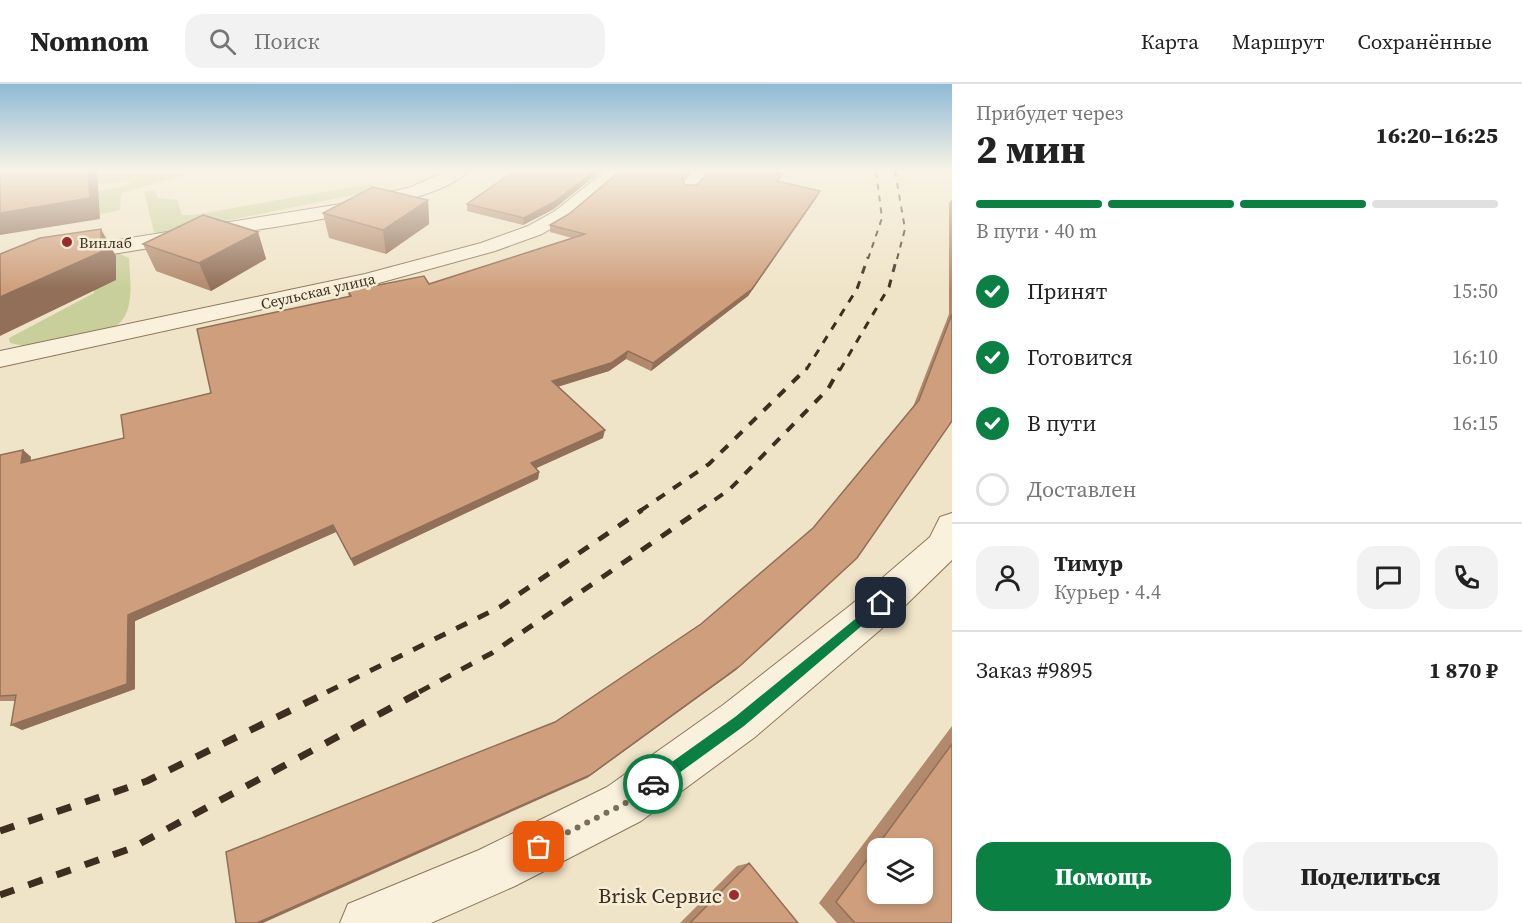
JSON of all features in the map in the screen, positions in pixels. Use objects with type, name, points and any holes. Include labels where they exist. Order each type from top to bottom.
[{"type":"street","points":[[0,265],[147,244],[332,210]]},
{"type":"street","name":"Сеульская улица","points":[[0,358],[357,283],[445,260],[535,230],[567,210]]},
{"type":"street","points":[[367,923],[497,868],[624,804],[740,721],[866,617],[942,547],[952,527]]},
{"type":"green space","points":[[91,210],[119,210],[92,216]]},
{"type":"green space","points":[[149,210],[180,210],[182,215],[221,210],[279,210],[161,234],[154,232]]},
{"type":"green space","points":[[117,253],[129,258],[130,296],[126,314],[114,327],[25,346],[10,343],[9,338],[94,291],[44,270],[0,268]]},
{"type":"building","points":[[0,210],[17,210],[0,213]]},
{"type":"building","points":[[328,210],[413,210],[383,230],[323,213]]},
{"type":"building","points":[[492,210],[539,210],[524,218]]},
{"type":"building","points":[[574,210],[807,210],[752,289],[653,363],[628,351],[611,363],[552,381],[605,430],[531,463],[539,472],[351,559],[333,525],[128,615],[127,684],[11,725],[16,695],[0,696],[0,455],[23,450],[21,463],[124,438],[121,415],[211,393],[197,329],[351,296],[348,291],[424,276],[429,284],[585,234],[550,225]]},
{"type":"building","points":[[203,215],[258,232],[199,263],[143,244]]},
{"type":"building","points":[[101,229],[101,252],[0,297],[0,254],[40,238]]},
{"type":"building","points":[[952,314],[952,421],[857,558],[741,665],[590,775],[257,923],[236,923],[226,852],[555,722],[701,624],[813,528],[919,400]]},
{"type":"building","points":[[952,744],[952,923],[855,923],[836,902],[867,860],[867,904],[933,904],[933,838],[883,838]]},
{"type":"building","name":"Brisk Сервис","points":[[749,863],[798,923],[690,923]]},
{"type":"railway","points":[[868,259],[882,218],[881,210]]},
{"type":"railway","points":[[897,259],[905,229],[902,210]]},
{"type":"railway","points":[[806,370],[857,289],[868,257]]},
{"type":"railway","points":[[840,370],[889,287],[897,257]]},
{"type":"railway","points":[[640,511],[709,464],[807,368]]},
{"type":"railway","points":[[698,511],[729,490],[828,389],[840,368]]},
{"type":"railway","points":[[327,692],[500,607],[642,510]]},
{"type":"railway","points":[[419,692],[492,653],[700,510]]},
{"type":"railway","points":[[0,831],[147,781],[330,691]]},
{"type":"railway","points":[[0,895],[132,848],[422,691]]},
{"type":"way so far","points":[[539,847],[624,804],[653,784]]},
{"type":"place","name":"Винлаб","points":[[67,242]]},
{"type":"place","name":"Brisk Сервис","points":[[734,895]]},
{"type":"route","points":[[653,784],[740,721],[881,603]]}]
